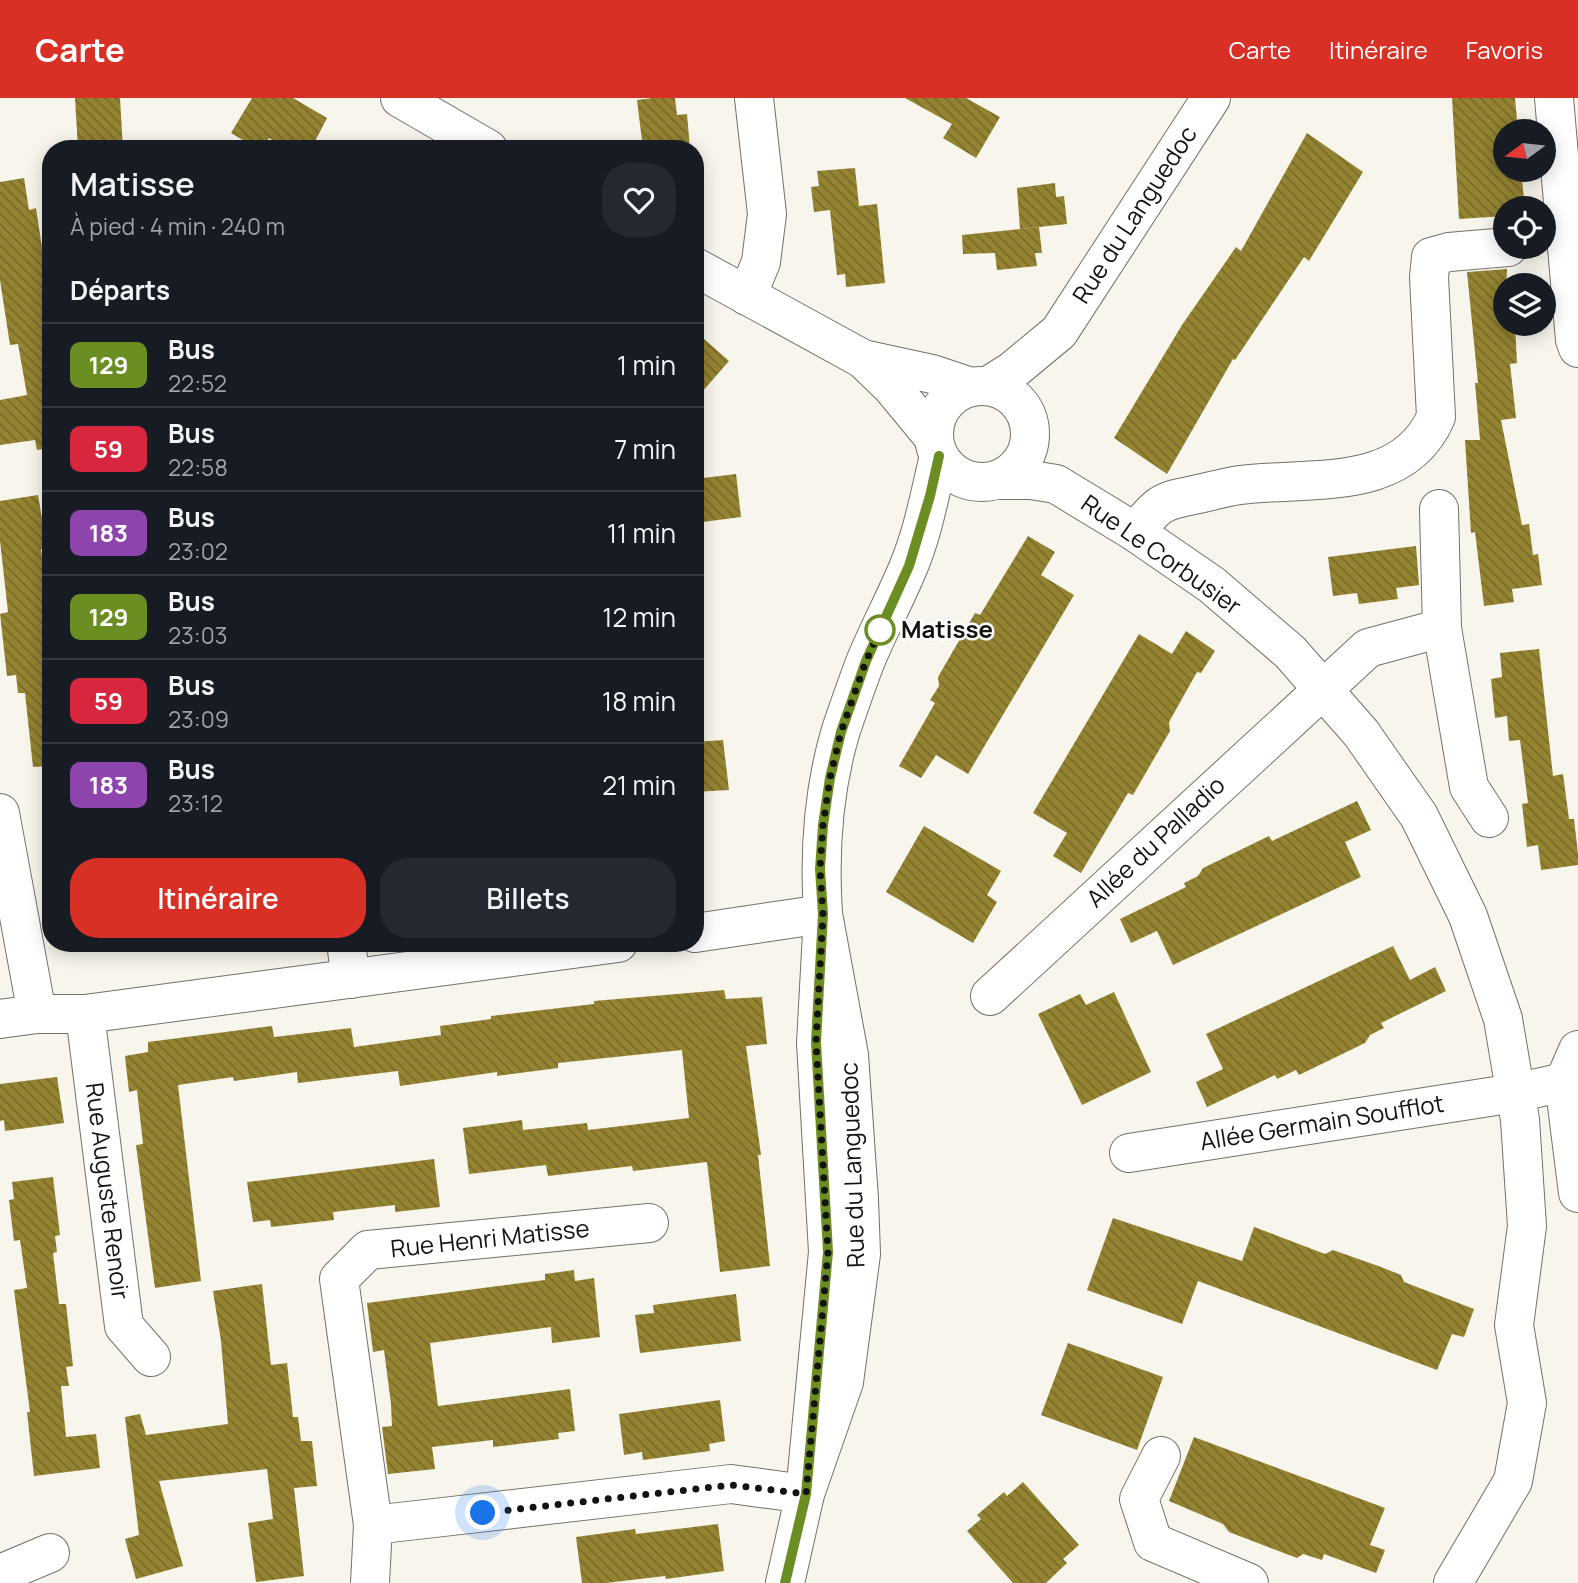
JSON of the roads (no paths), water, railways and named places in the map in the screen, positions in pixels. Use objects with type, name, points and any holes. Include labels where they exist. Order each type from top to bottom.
[{"type":"street","points":[[400,98],[472,140]]},
{"type":"street","points":[[747,296],[761,262],[767,214],[754,98]]},
{"type":"street","name":"Rue du Languedoc","points":[[1030,428],[1037,392],[1052,358],[1059,332],[1211,98]]},
{"type":"street","points":[[1554,98],[1555,196]]},
{"type":"street","points":[[1556,245],[1578,348]]},
{"type":"street","points":[[1135,532],[1162,505],[1193,495],[1239,485],[1346,478],[1374,472],[1396,463],[1420,445],[1436,417],[1429,277],[1431,257],[1449,252],[1493,248]]},
{"type":"street","points":[[704,272],[863,359],[891,386],[956,475],[968,481],[990,481],[1012,473],[1022,463],[1028,450],[1030,428],[1023,408],[1013,397],[1002,390],[863,359]]},
{"type":"street","name":"Rue du Languedoc","points":[[979,386],[1012,370],[1059,332]]},
{"type":"street","points":[[936,447],[934,425],[947,400],[958,392],[979,386]]},
{"type":"street","name":"Rue Le Corbusier","points":[[1030,428],[1043,463],[1056,484]]},
{"type":"street","name":"Rue du Languedoc","points":[[785,1583],[806,1494],[844,1382],[860,1254],[849,1055],[823,914],[820,869],[823,825],[841,732],[866,661],[909,566],[930,496],[936,447]]},
{"type":"street","name":"Rue Le Corbusier","points":[[990,481],[1031,480],[1056,484],[1135,532],[1212,585],[1290,652],[1361,733],[1419,816],[1468,916],[1503,1019],[1520,1120],[1527,1226],[1514,1325],[1527,1404],[1513,1481],[1453,1583]]},
{"type":"street","name":"Rue du Languedoc","points":[[909,566],[961,499],[990,481]]},
{"type":"street","points":[[1438,509],[1442,628],[1469,787],[1489,818]]},
{"type":"street","name":"Allée du Palladio","points":[[990,996],[1367,648],[1442,628]]},
{"type":"street","points":[[0,813],[18,1017],[85,1014],[348,961],[488,952]]},
{"type":"street","points":[[704,932],[823,914]]},
{"type":"street","name":"Rue Auguste Renoir","points":[[85,1014],[124,1326],[151,1357]]},
{"type":"street","points":[[1571,1066],[1578,1194]]},
{"type":"street","name":"Allée Germain Soufflot","points":[[1129,1153],[1515,1093],[1571,1066]]},
{"type":"street","name":"Rue Henri Matisse","points":[[370,1583],[373,1525],[339,1279],[368,1250],[649,1223]]},
{"type":"street","points":[[1161,1456],[1139,1499],[1153,1542],[1249,1583]]},
{"type":"street","points":[[373,1525],[731,1485],[806,1494]]},
{"type":"street","points":[[0,1574],[50,1553]]},
{"type":"place","name":"Matisse","points":[[880,630]]}]
